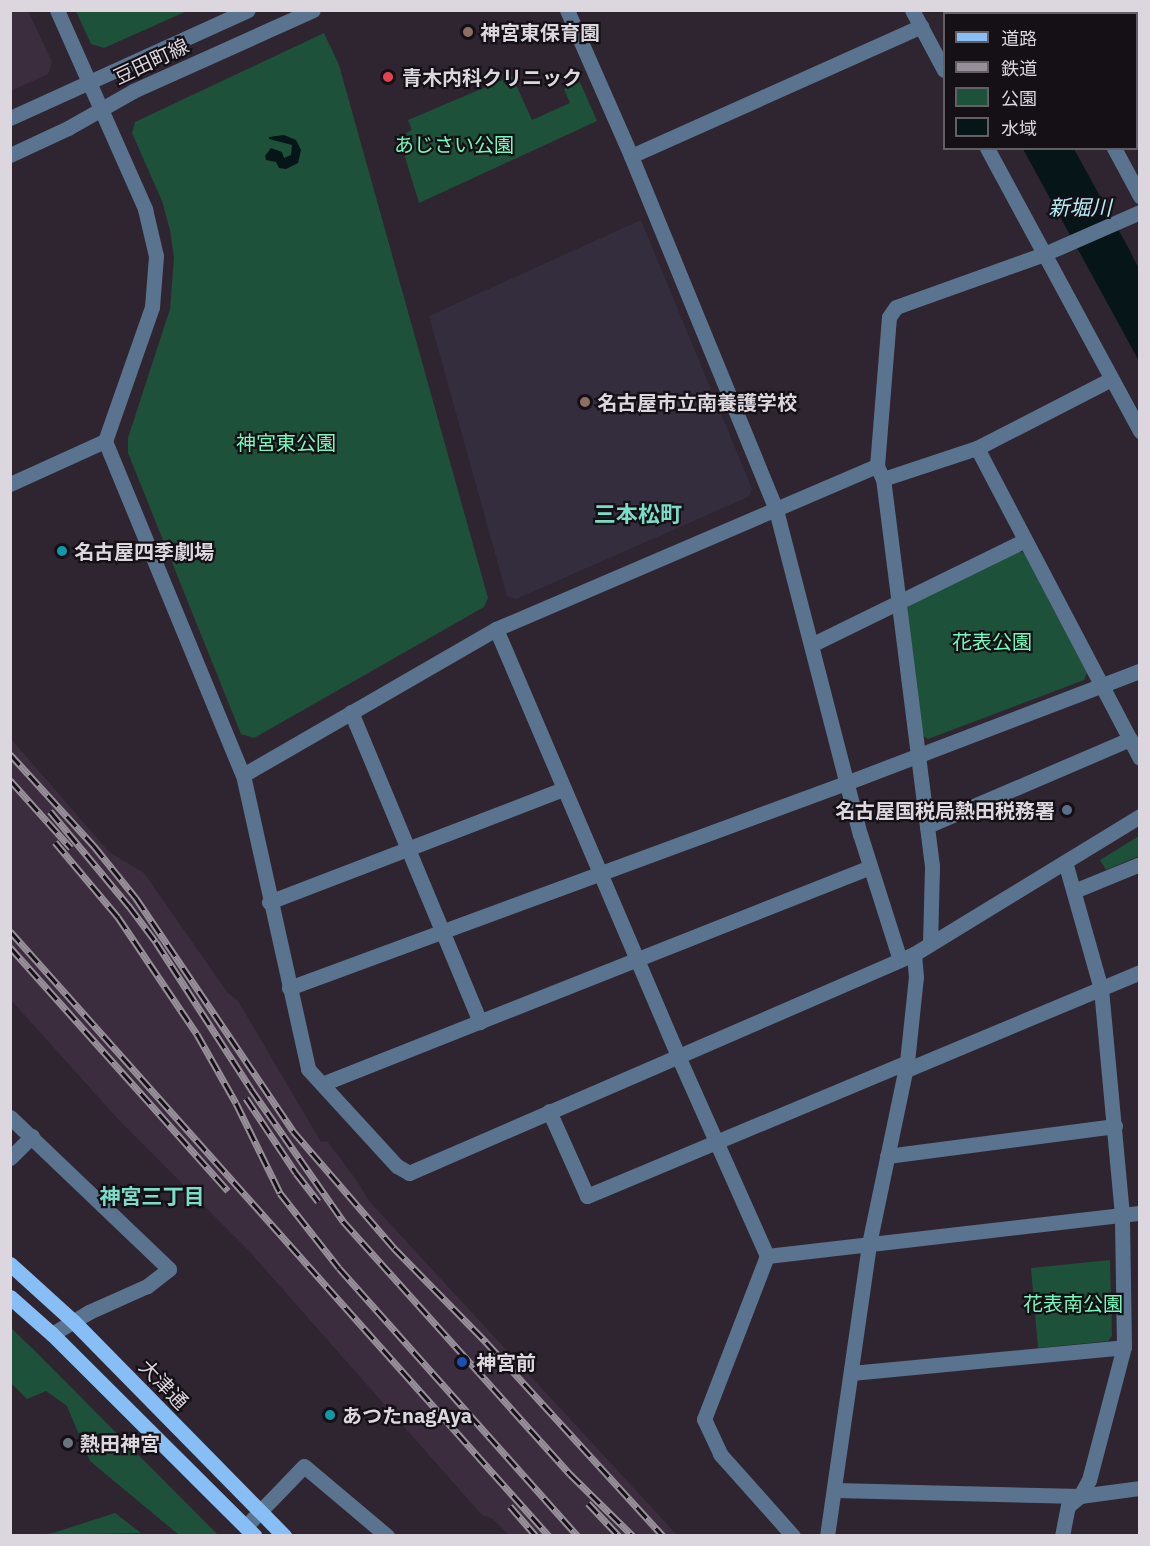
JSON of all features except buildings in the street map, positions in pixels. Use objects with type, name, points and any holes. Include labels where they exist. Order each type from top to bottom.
[{"type":"main road","name":"大津通","points":[[10,1264],[74,1322],[285,1536]]},
{"type":"main road","points":[[10,1297],[52,1334],[251,1531]]},
{"type":"street","points":[[57,10],[145,209],[156,256],[152,307],[105,441],[243,775],[269,902],[308,1069],[397,1166],[409,1173],[907,957],[1140,816]]},
{"type":"street","name":"豆田町線","points":[[10,118],[248,10]]},
{"type":"street","name":"豆田町線","points":[[10,162],[17,153],[133,91],[313,10]]},
{"type":"street","points":[[567,10],[631,156],[776,510],[846,783],[870,867],[916,977],[906,1066],[869,1244],[827,1536]]},
{"type":"street","points":[[912,10],[943,66]]},
{"type":"street","points":[[631,156],[921,26]]},
{"type":"street","points":[[988,150],[1140,431]]},
{"type":"street","points":[[1115,150],[1140,196]]},
{"type":"street","points":[[930,944],[932,866],[899,602],[880,472],[888,317],[896,307],[1044,254],[1134,215]]},
{"type":"street","points":[[243,775],[496,629],[776,510],[880,472],[977,448],[1112,379]]},
{"type":"street","points":[[10,484],[105,441]]},
{"type":"street","points":[[977,448],[1140,758]]},
{"type":"street","points":[[811,645],[1025,540]]},
{"type":"street","points":[[496,629],[678,1056],[767,1256],[704,1419],[720,1454],[793,1536]]},
{"type":"street","points":[[289,988],[846,783],[1140,671]]},
{"type":"street","points":[[351,712],[480,1022]]},
{"type":"street","points":[[927,826],[1130,739]]},
{"type":"street","points":[[269,902],[563,789]]},
{"type":"street","points":[[1062,1536],[1068,1506],[1080,1496],[1089,1480],[1124,1347],[1122,1215],[1101,989],[1065,862]]},
{"type":"street","points":[[1074,891],[1140,864]]},
{"type":"street","points":[[322,1084],[870,867]]},
{"type":"street","points":[[549,1111],[587,1196],[1140,972]]},
{"type":"street","points":[[10,1117],[169,1269],[147,1286],[89,1312],[52,1334]]},
{"type":"street","points":[[887,1156],[1115,1126]]},
{"type":"street","points":[[10,1158],[32,1136]]},
{"type":"street","points":[[767,1256],[1140,1213]]},
{"type":"street","points":[[851,1374],[1124,1347]]},
{"type":"street","points":[[251,1531],[261,1512],[304,1466],[387,1536]]},
{"type":"street","points":[[835,1490],[1080,1496],[1140,1488]]},
{"type":"shaded area","points":[[10,11],[28,11],[52,62],[48,74],[11,91]]},
{"type":"shaded area","name":"名古屋市立南養護学校","points":[[641,220],[752,489],[748,497],[516,599],[507,596],[429,316]]},
{"type":"shaded area","points":[[11,739],[109,852],[144,873],[227,992],[238,1001],[321,1142],[327,1141],[369,1201],[677,1535],[509,1535],[493,1519],[482,1515],[249,1251],[118,1119],[11,1000]]},
{"type":"green space","points":[[76,11],[187,11],[104,48],[91,44]]},
{"type":"green space","name":"神宮東公園","points":[[324,33],[339,65],[488,598],[484,607],[254,738],[241,734],[128,453],[128,438],[170,309],[174,258],[170,230],[162,201],[132,133],[135,122]]},
{"type":"green space","name":"あじさい公園","points":[[512,76],[532,120],[570,103],[564,89],[580,82],[597,121],[419,203],[399,137],[412,130],[408,120]]},
{"type":"green space","name":"花表公園","points":[[1018,551],[1024,553],[1087,673],[1084,680],[928,739],[922,735],[907,609],[909,605]]},
{"type":"green space","points":[[1139,836],[1139,856],[1106,870],[1100,860]]},
{"type":"green space","name":"花表南公園","points":[[1110,1260],[1112,1336],[1108,1341],[1038,1348],[1031,1268]]},
{"type":"green space","points":[[11,1328],[218,1535],[179,1535],[90,1461],[67,1406],[46,1391],[27,1399],[11,1383]]},
{"type":"green space","points":[[115,1513],[141,1533],[42,1535],[56,1532]]},
{"type":"water","points":[[284,135],[296,140],[301,150],[298,163],[286,169],[279,168],[276,162],[266,160],[265,156],[271,148],[282,152],[284,158],[291,155],[292,145],[269,139],[269,137]]},
{"type":"water","name":"新堀川","points":[[1024,150],[1075,150],[1129,249],[1139,269],[1139,361]]},
{"type":"railway","points":[[10,754],[94,846],[136,898],[293,1131],[394,1248],[486,1342],[663,1536]]},
{"type":"railway","points":[[10,780],[71,848]]},
{"type":"railway","points":[[50,811],[156,942],[251,1089],[343,1221],[570,1474],[633,1536]]},
{"type":"railway","points":[[55,842],[118,917],[197,1034],[236,1103],[280,1193],[339,1268],[578,1536]]},
{"type":"railway","points":[[10,931],[549,1536]]},
{"type":"railway","points":[[10,947],[228,1191]]},
{"type":"railway","points":[[246,1098],[296,1173],[318,1201]]},
{"type":"railway","points":[[588,1503],[619,1536]]},
{"type":"railway","points":[[510,1506],[536,1536]]},
{"type":"place","name":"神宮東保育園","points":[[468,32]]},
{"type":"place","name":"青木内科クリニック","points":[[388,77]]},
{"type":"place","name":"名古屋市立南養護学校","points":[[585,402]]},
{"type":"place","name":"名古屋四季劇場","points":[[62,551]]},
{"type":"place","name":"名古屋国税局熱田税務署","points":[[1067,810]]},
{"type":"place","name":"神宮前","points":[[462,1362]]},
{"type":"place","name":"あつたnagAya","points":[[330,1415]]},
{"type":"place","name":"熱田神宮","points":[[68,1443]]},
{"type":"district","name":"三本松町","points":[[638,514]]},
{"type":"district","name":"神宮三丁目","points":[[152,1196]]}]
